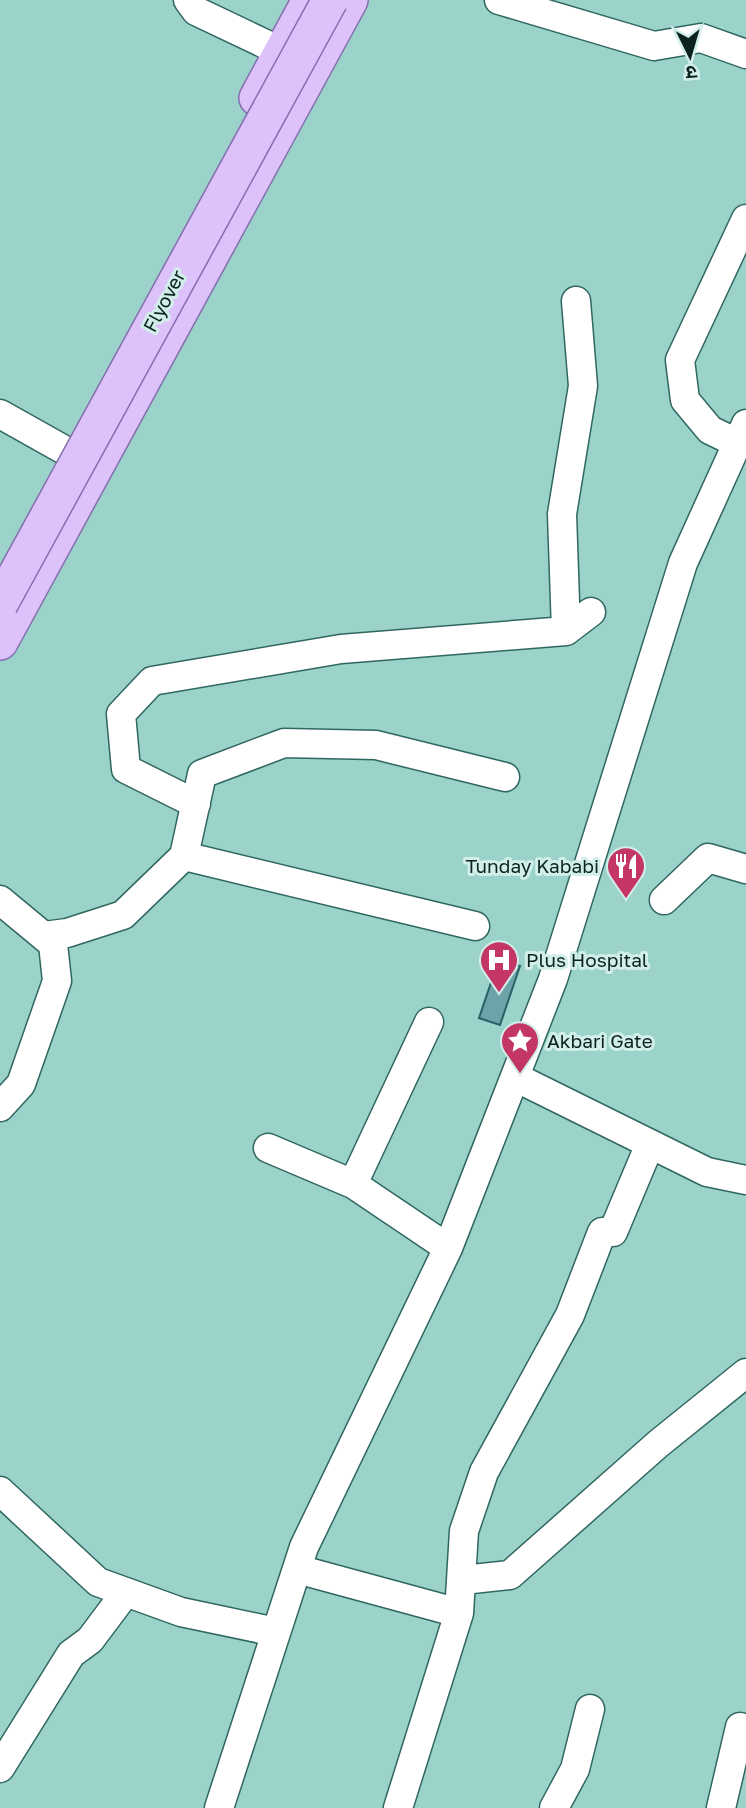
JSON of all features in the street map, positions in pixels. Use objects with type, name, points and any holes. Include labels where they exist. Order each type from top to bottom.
[{"type":"main road","points":[[0,642],[73,460],[310,0]]},
{"type":"main road","name":"Flyover","points":[[0,604],[330,0]]},
{"type":"main road","points":[[0,568],[73,460],[350,0]]},
{"type":"street","points":[[188,0],[195,11],[282,52]]},
{"type":"street","points":[[499,0],[654,46],[701,38],[746,54]]},
{"type":"street","points":[[219,1808],[304,1547],[447,1248],[553,979],[684,564],[743,436],[710,430],[685,400],[680,360],[746,219]]},
{"type":"street","points":[[566,631],[562,514],[583,386],[576,301]]},
{"type":"street","points":[[0,414],[73,460]]},
{"type":"street","points":[[196,804],[126,769],[121,714],[152,681],[341,649],[566,631],[591,612]]},
{"type":"street","points":[[44,936],[67,933],[123,915],[184,856],[202,774],[284,743],[376,745],[505,777]]},
{"type":"street","points":[[184,856],[475,926]]},
{"type":"street","points":[[664,900],[708,858],[745,862]]},
{"type":"street","points":[[0,900],[53,944],[57,981],[21,1084],[0,1107]]},
{"type":"street","points":[[353,1184],[429,1022]]},
{"type":"street","points":[[515,1077],[707,1172],[746,1180]]},
{"type":"street","points":[[398,1808],[459,1613],[464,1531],[484,1472],[570,1315],[602,1232],[613,1232],[650,1144]]},
{"type":"street","points":[[268,1148],[353,1184],[447,1248]]},
{"type":"street","points":[[463,1580],[510,1575],[658,1444],[746,1374]]},
{"type":"street","points":[[0,1491],[98,1582],[181,1612],[276,1632]]},
{"type":"street","points":[[297,1569],[459,1613]]},
{"type":"street","points":[[0,1768],[71,1654],[90,1640],[126,1592]]},
{"type":"street","points":[[554,1808],[575,1769],[590,1709]]},
{"type":"street","points":[[721,1808],[740,1727]]},
{"type":"building","points":[[499,959],[520,966],[500,1025],[479,1018]]},
{"type":"place","name":"Tunday Kababi","points":[[626,900]]},
{"type":"place","name":"Plus Hospital","points":[[499,994]]},
{"type":"place","name":"Akbari Gate","points":[[520,1075]]}]
